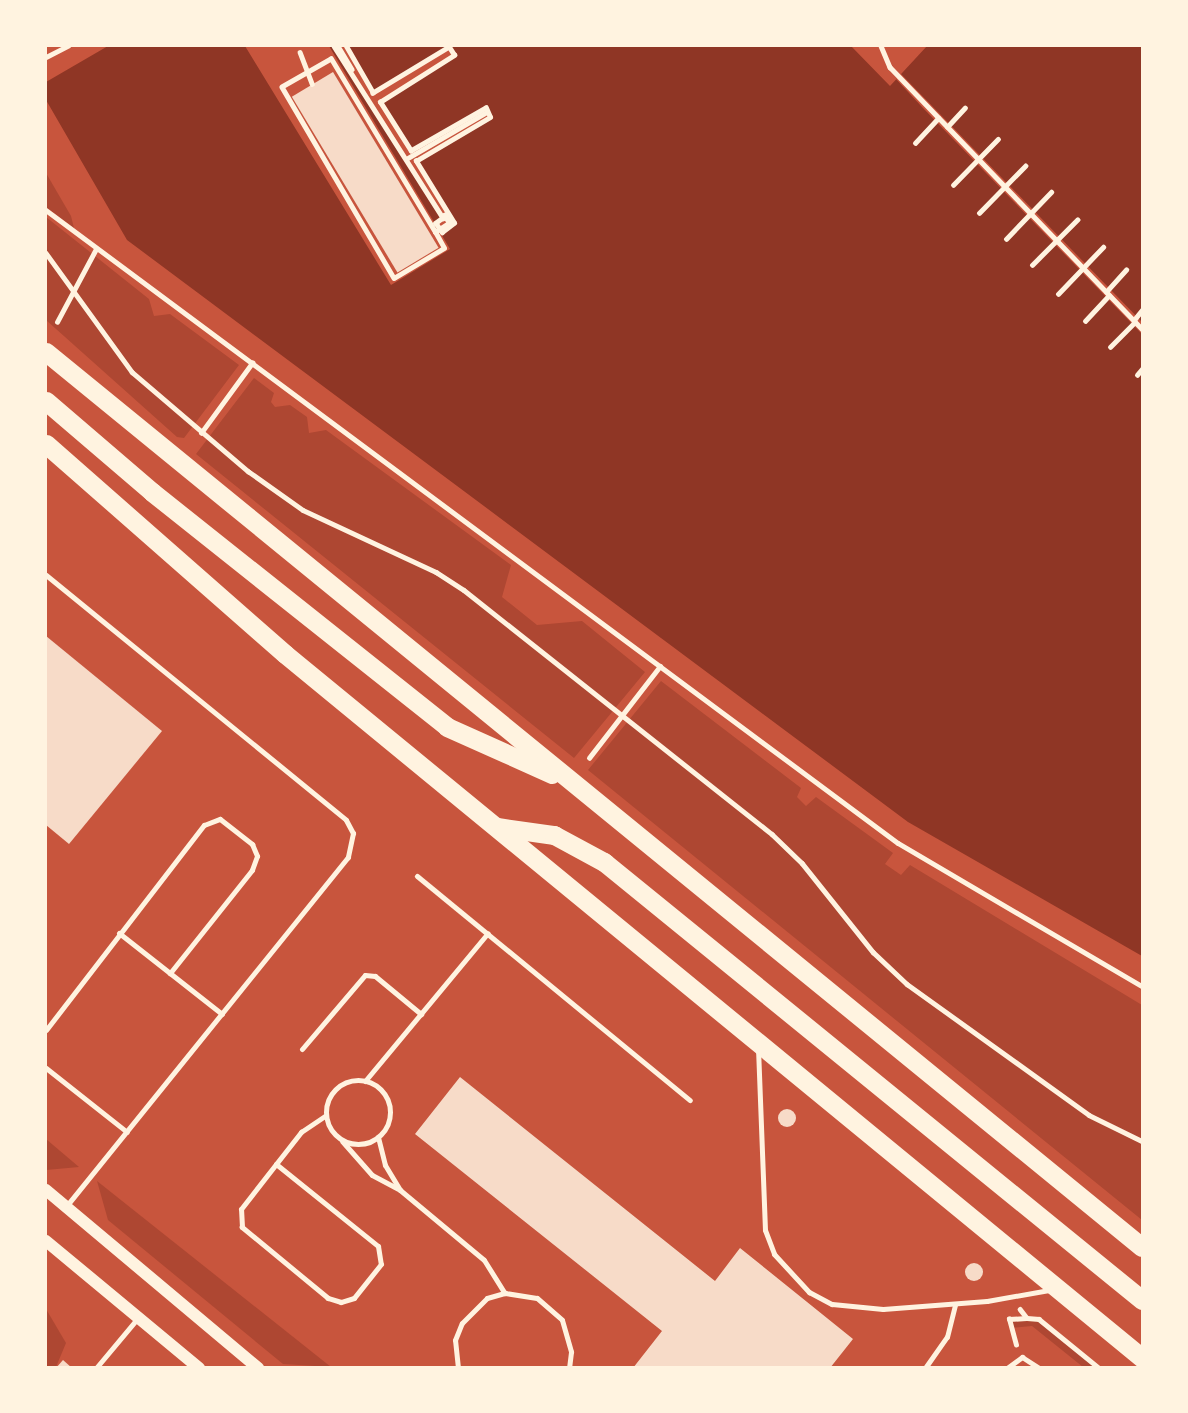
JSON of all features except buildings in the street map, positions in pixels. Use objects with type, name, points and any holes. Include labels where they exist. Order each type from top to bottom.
[{"type":"highway","points":[[46,352],[1143,1247]]},
{"type":"highway","points":[[46,401],[152,492],[447,727],[569,781]]},
{"type":"highway","points":[[47,447],[285,654],[758,1038],[1143,1358]]},
{"type":"highway","points":[[497,827],[554,835],[604,862],[1143,1300]]},
{"type":"street","points":[[46,1190],[258,1367]]},
{"type":"street","points":[[46,1241],[199,1367]]},
{"type":"lane","points":[[46,575],[346,820],[354,833],[348,857],[66,1207]]},
{"type":"lane","points":[[46,1030],[119,933],[212,818],[252,844],[257,856],[252,870],[170,973]]},
{"type":"lane","points":[[416,876],[690,1100]]},
{"type":"lane","points":[[119,933],[222,1014]]},
{"type":"lane","points":[[276,1164],[378,1246],[381,1264],[354,1298],[341,1302],[328,1298],[242,1227],[241,1209],[276,1164],[301,1132],[326,1115],[337,1088],[365,1081],[488,933]]},
{"type":"lane","points":[[302,1049],[365,975],[376,976],[421,1014]]},
{"type":"lane","points":[[758,1038],[761,1205],[774,1254],[789,1275],[820,1298],[857,1309],[955,1304],[1058,1288]]},
{"type":"lane","points":[[46,1068],[127,1132]]},
{"type":"lane","points":[[341,1139],[360,1144],[378,1137],[386,1128],[389,1105],[384,1094],[365,1081]]},
{"type":"lane","points":[[326,1115],[360,1165],[400,1190],[484,1260],[505,1293]]},
{"type":"lane","points":[[378,1137],[385,1165],[400,1190]]},
{"type":"lane","points":[[458,1367],[456,1340],[461,1323],[487,1298],[505,1293],[537,1298],[562,1320],[570,1343],[569,1367]]},
{"type":"lane","points":[[925,1367],[947,1337],[955,1304]]},
{"type":"lane","points":[[96,1367],[139,1317]]},
{"type":"lane","points":[[1007,1367],[1022,1357],[1040,1367]]},
{"type":"path","points":[[46,57],[68,46]]},
{"type":"path","points":[[336,46],[443,218],[436,223],[442,232],[454,223],[416,161],[490,117],[486,108],[411,151],[380,102],[454,55],[449,47],[373,93],[346,46]]},
{"type":"path","points":[[336,46],[449,223],[435,232]]},
{"type":"path","points":[[881,46],[890,67],[1143,329]]},
{"type":"path","points":[[300,52],[312,84]]},
{"type":"path","points":[[331,59],[444,247],[394,278],[282,87],[306,73],[331,59]]},
{"type":"path","points":[[947,127],[965,108]]},
{"type":"path","points":[[408,158],[485,113]]},
{"type":"path","points":[[915,143],[938,118]]},
{"type":"path","points":[[953,185],[998,139]]},
{"type":"path","points":[[979,213],[1025,166]]},
{"type":"path","points":[[1006,239],[1051,192]]},
{"type":"path","points":[[46,211],[898,843],[1143,986]]},
{"type":"path","points":[[1032,265],[1077,220]]},
{"type":"path","points":[[1058,294],[1103,247]]},
{"type":"path","points":[[57,322],[96,249]]},
{"type":"path","points":[[46,253],[73,295],[132,372],[201,433],[287,501],[452,582],[789,850],[873,952],[907,984],[1089,1115],[1143,1141]]},
{"type":"path","points":[[1085,321],[1126,270]]},
{"type":"path","points":[[1110,348],[1143,310]]},
{"type":"path","points":[[201,433],[252,363]]},
{"type":"path","points":[[1138,375],[1143,369]]},
{"type":"path","points":[[589,758],[660,666]]},
{"type":"path","points":[[1011,1296],[1027,1318]]},
{"type":"path","points":[[1009,1329],[1009,1320],[1039,1318],[1099,1367]]},
{"type":"shaded area","points":[[108,46],[245,46],[391,285],[450,249],[329,46],[851,46],[890,86],[927,46],[1142,46],[1142,956],[908,822],[127,240],[46,100],[46,82]]},
{"type":"shaded area","points":[[46,173],[71,216],[74,228],[46,207]]},
{"type":"shaded area","points":[[46,217],[149,299],[154,316],[170,314],[239,365],[184,438],[177,437],[46,320]]},
{"type":"shaded area","points":[[254,378],[274,393],[271,402],[275,407],[290,405],[307,417],[309,433],[326,430],[511,565],[502,597],[537,625],[582,621],[645,672],[574,758],[196,454]]},
{"type":"shaded area","points":[[661,681],[801,788],[797,797],[806,806],[816,797],[893,853],[885,864],[901,875],[910,865],[1142,1005],[1142,1220],[588,770]]},
{"type":"shaded area","points":[[46,1139],[79,1167],[46,1170]]},
{"type":"shaded area","points":[[97,1181],[331,1367],[283,1364],[108,1220]]},
{"type":"shaded area","points":[[46,1309],[66,1343],[56,1367],[46,1367]]},
{"type":"shaded area","points":[[1037,1319],[1095,1367],[1083,1367],[1032,1326],[1011,1328],[1013,1321]]},
{"type":"pier","points":[[334,46],[346,46],[374,93],[449,47],[454,55],[381,103],[411,150],[486,108],[490,117],[417,161],[454,223],[442,232],[436,223],[443,218]]},
{"type":"pier","points":[[900,73],[1142,322],[1142,334],[896,79]]}]
